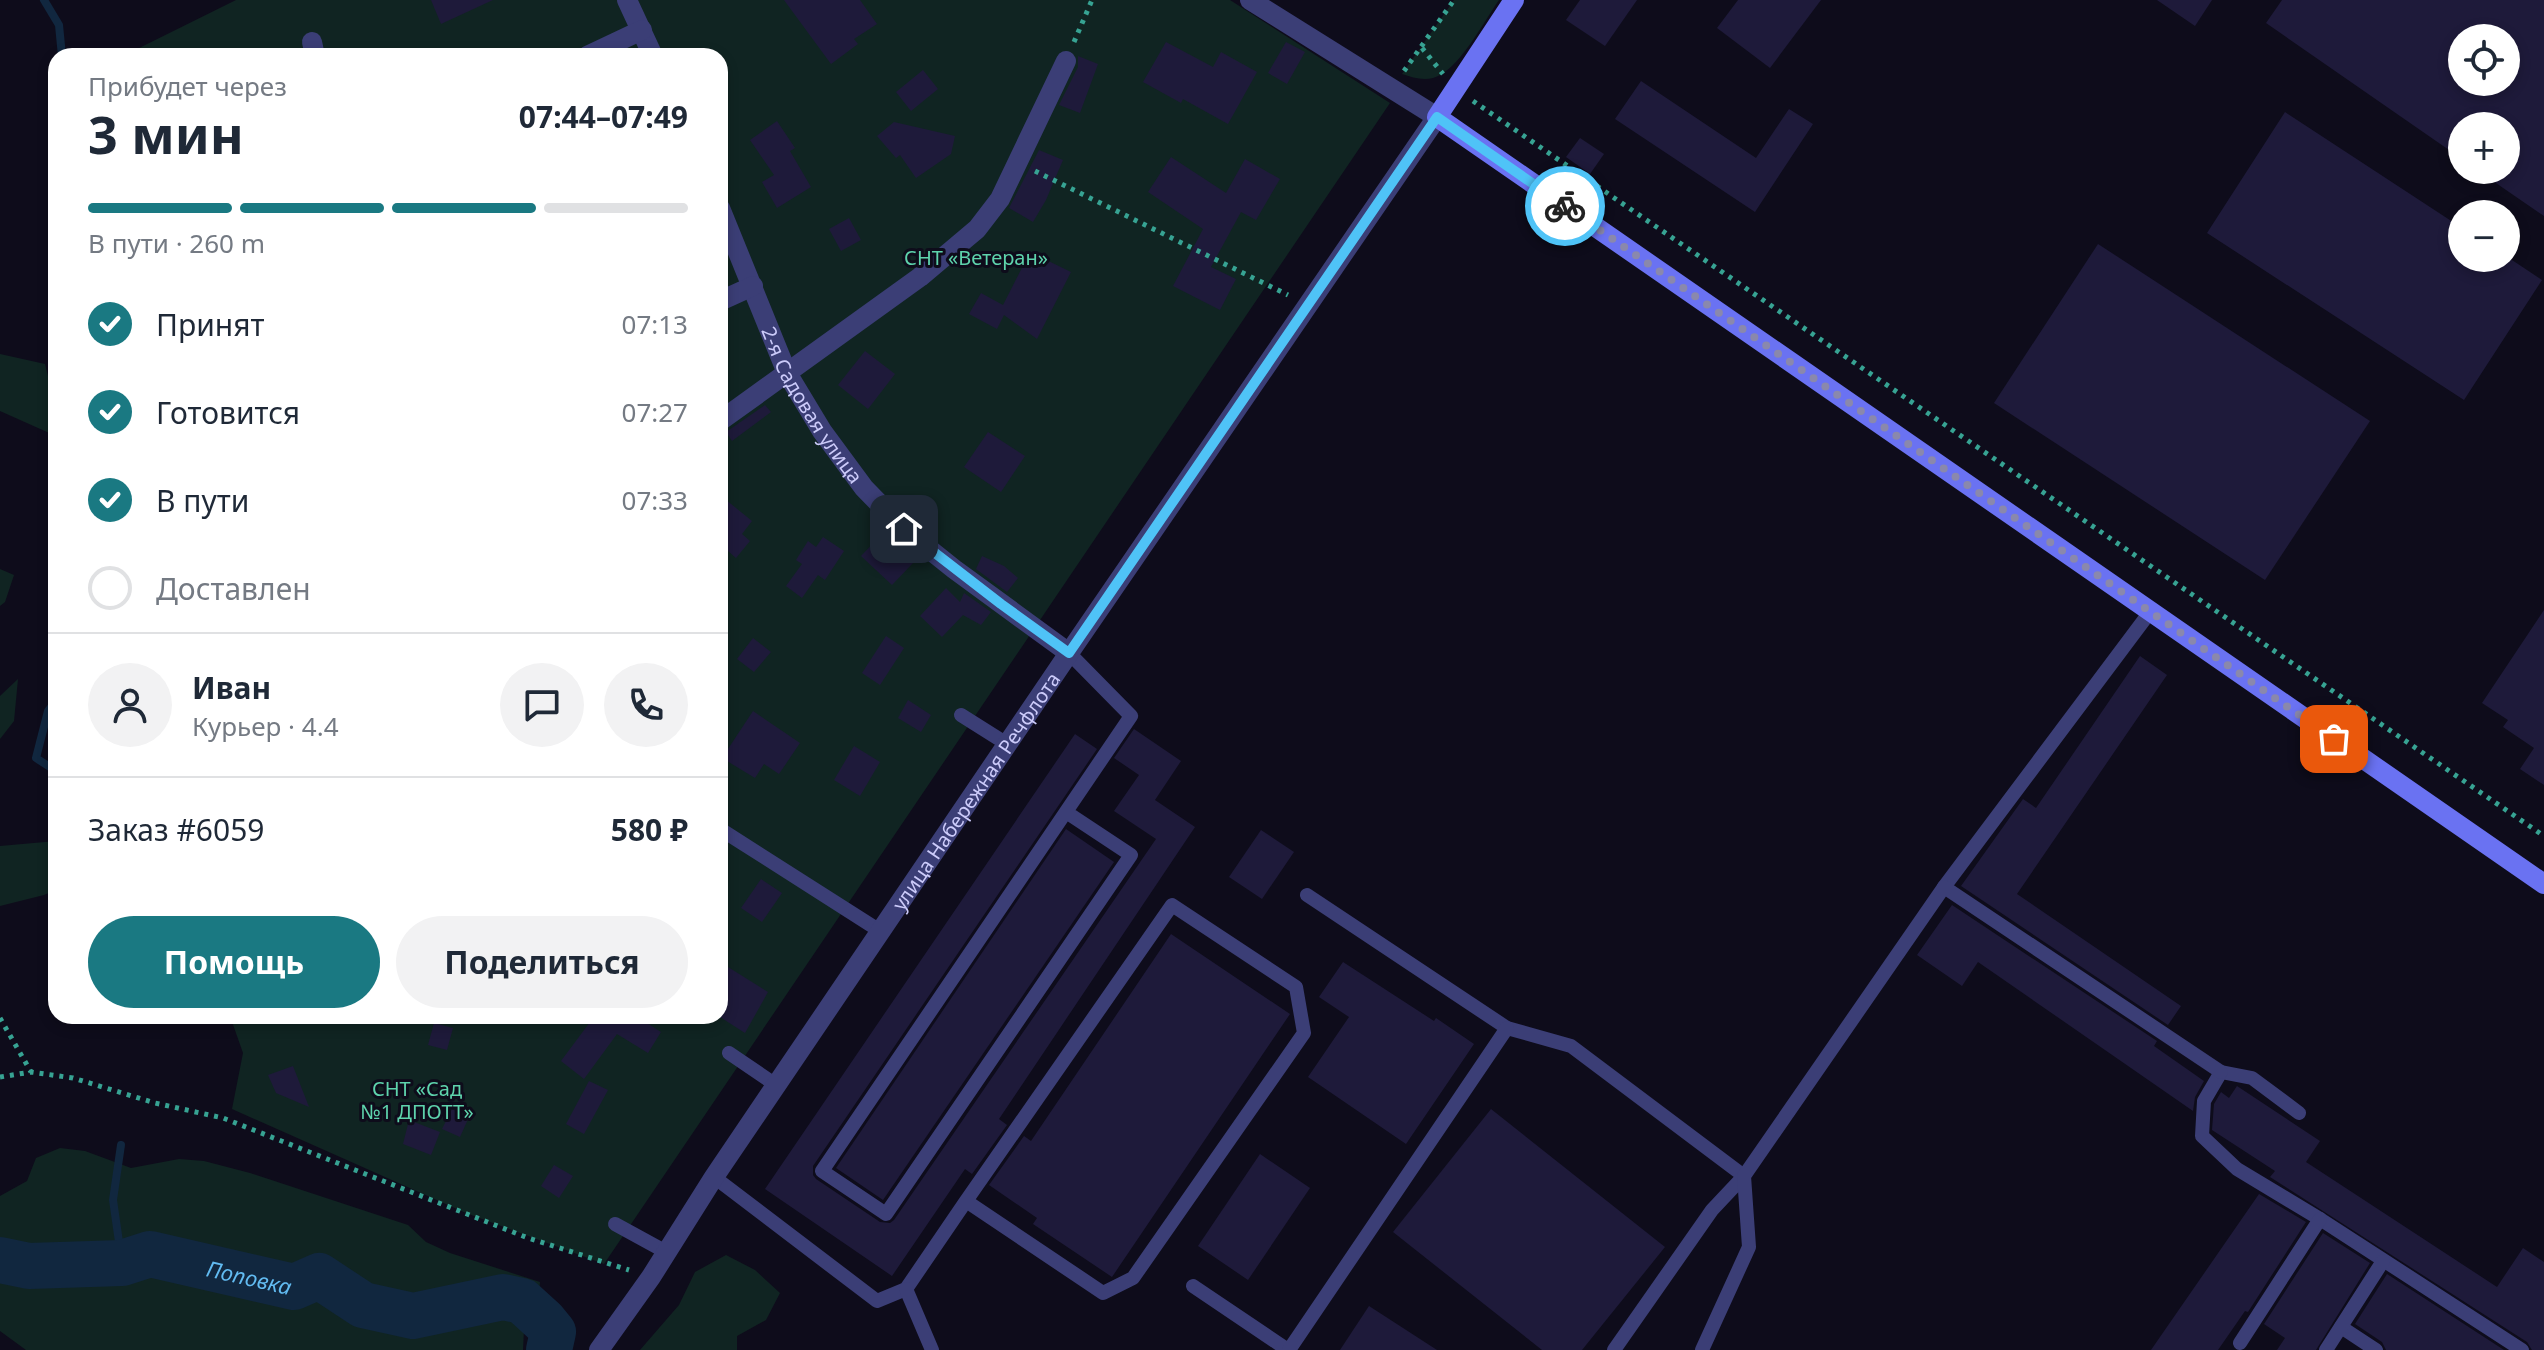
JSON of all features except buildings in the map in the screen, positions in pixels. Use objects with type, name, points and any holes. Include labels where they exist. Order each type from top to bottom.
[{"type":"street","points":[[627,0],[650,48]]},
{"type":"street","points":[[1250,0],[1437,117],[2544,884]]},
{"type":"street","points":[[1437,117],[1514,0]]},
{"type":"street","points":[[604,48],[642,30]]},
{"type":"street","points":[[728,415],[920,277],[977,229],[1000,199],[1066,61]]},
{"type":"street","name":"улица Набережная Речфлота","points":[[599,1350],[668,1253],[714,1177],[1007,744],[1437,117]]},
{"type":"street","name":"2-я Садовая улица","points":[[728,227],[787,373],[822,431],[864,488],[904,529],[1069,653]]},
{"type":"street","points":[[728,297],[753,286]]},
{"type":"lane","points":[[1614,1350],[1712,1210],[1744,1176],[1944,887],[2150,612]]},
{"type":"lane","points":[[1066,812],[1131,855],[886,1214],[822,1171],[1131,716],[1069,653]]},
{"type":"lane","points":[[961,715],[1007,744]]},
{"type":"lane","points":[[728,834],[880,931]]},
{"type":"lane","points":[[1944,887],[2221,1072],[2252,1078],[2299,1113]]},
{"type":"lane","points":[[1307,895],[1507,1028],[1571,1046],[1744,1176],[1749,1247],[1702,1350]]},
{"type":"lane","points":[[714,1177],[877,1301],[906,1289],[966,1201],[1172,905],[1296,987],[1304,1033],[1133,1278],[1103,1293],[966,1201]]},
{"type":"lane","points":[[1193,1286],[1288,1350],[1507,1028]]},
{"type":"lane","points":[[729,1053],[776,1085]]},
{"type":"lane","points":[[2221,1072],[2204,1101],[2202,1136],[2237,1169],[2522,1350]]},
{"type":"lane","points":[[2240,1343],[2320,1219]]},
{"type":"lane","points":[[615,1224],[668,1253]]},
{"type":"lane","points":[[2326,1350],[2383,1261]]},
{"type":"lane","points":[[906,1289],[932,1350]]},
{"type":"lane","points":[[2341,1327],[2376,1350]]},
{"type":"path","points":[[1066,61],[1092,0]]},
{"type":"path","points":[[1393,90],[1454,0]]},
{"type":"path","points":[[1422,48],[1443,74]]},
{"type":"path","points":[[1468,97],[2544,836]]},
{"type":"path","points":[[1016,162],[1308,304]]},
{"type":"path","points":[[0,1018],[31,1072]]},
{"type":"path","points":[[0,1077],[31,1072],[73,1078],[155,1103],[223,1118],[528,1238],[651,1277]]},
{"type":"green space","name":"СНТ «Ветеран»","points":[[236,0],[1230,0],[1390,103],[604,1264],[466,1213],[232,1109],[243,1053],[233,1024],[728,1024],[728,48],[139,48]]},
{"type":"green space","points":[[1454,0],[1499,0],[1461,56],[1442,74],[1425,79],[1402,74]]},
{"type":"green space","points":[[0,354],[45,364],[48,376],[48,432],[0,411]]},
{"type":"green space","points":[[0,569],[14,575],[5,602],[0,606]]},
{"type":"green space","points":[[18,679],[14,721],[0,739],[0,696]]},
{"type":"green space","points":[[48,842],[48,893],[0,906],[0,846]]},
{"type":"green space","points":[[60,1148],[85,1151],[131,1168],[179,1159],[204,1161],[250,1173],[408,1225],[426,1242],[450,1253],[540,1282],[538,1307],[524,1329],[523,1350],[26,1350],[0,1331],[0,1196],[27,1181],[36,1158]]},
{"type":"green space","points":[[726,1255],[755,1270],[780,1293],[766,1320],[737,1336],[737,1350],[640,1350],[679,1305],[695,1272]]},
{"type":"waterway","points":[[44,0],[59,25],[61,48]]},
{"type":"waterway","points":[[48,711],[36,758],[48,766]]},
{"type":"waterway","points":[[121,1145],[113,1200],[122,1263]]},
{"type":"waterway","name":"Поповка","points":[[0,1260],[29,1266],[122,1263],[150,1254],[294,1287],[319,1276],[363,1305],[413,1316],[503,1297],[522,1301],[544,1321],[553,1332],[549,1350]]},
{"type":"way so far","points":[[1565,206],[2334,739]]},
{"type":"route","points":[[904,529],[1069,653],[1437,117],[1565,206]]},
{"type":"park label","name":"СНТ «Сад №1 ДПОТТ»","points":[[417,1100]]}]
